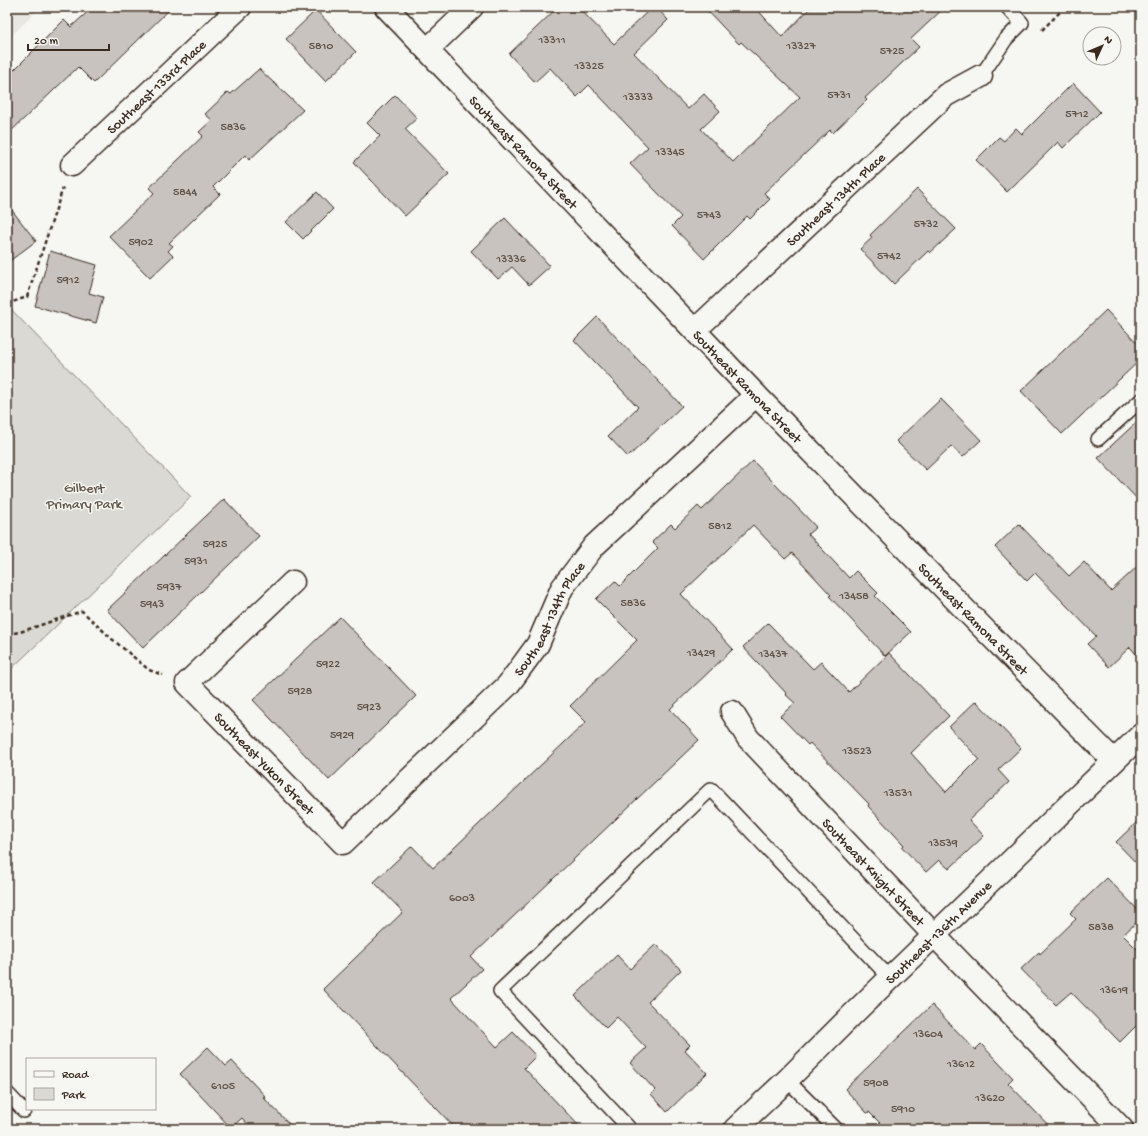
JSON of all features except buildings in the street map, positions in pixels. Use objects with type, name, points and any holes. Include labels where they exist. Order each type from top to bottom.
[{"type":"street","name":"Southeast 133rd Place","points":[[72,165],[240,7]]},
{"type":"street","name":"Southeast Ramona Street","points":[[386,7],[756,395],[1114,761]]},
{"type":"street","points":[[427,50],[472,7]]},
{"type":"street","name":"Southeast 134th Place","points":[[695,330],[946,95],[981,76]]},
{"type":"street","name":"Southeast 134th Place","points":[[343,843],[508,685],[538,644],[562,588],[594,546],[756,395]]},
{"type":"street","points":[[187,683],[292,582]]},
{"type":"street","name":"Southeast Yukon Street","points":[[187,683],[343,843]]},
{"type":"street","name":"Southeast Knight Street","points":[[732,712],[748,738],[934,935],[1122,1129]]},
{"type":"street","name":"Southeast 136th Avenue","points":[[735,1129],[1141,735]]},
{"type":"lane","points":[[981,76],[1006,39],[1022,23],[1007,7]]},
{"type":"lane","points":[[1098,439],[1141,400]]},
{"type":"lane","points":[[630,1129],[500,991],[711,789],[890,978]]},
{"type":"lane","points":[[787,1080],[836,1129]]},
{"type":"lane","points":[[7,1093],[24,1111]]},
{"type":"path","points":[[7,304],[27,297],[54,212],[72,165]]},
{"type":"path","points":[[7,634],[20,632],[82,611],[149,670],[187,683]]},
{"type":"shaded area","points":[[7,7],[41,7],[7,40]]},
{"type":"green space","name":"Gilbert Primary Park","points":[[7,305],[191,497],[7,673]]}]
